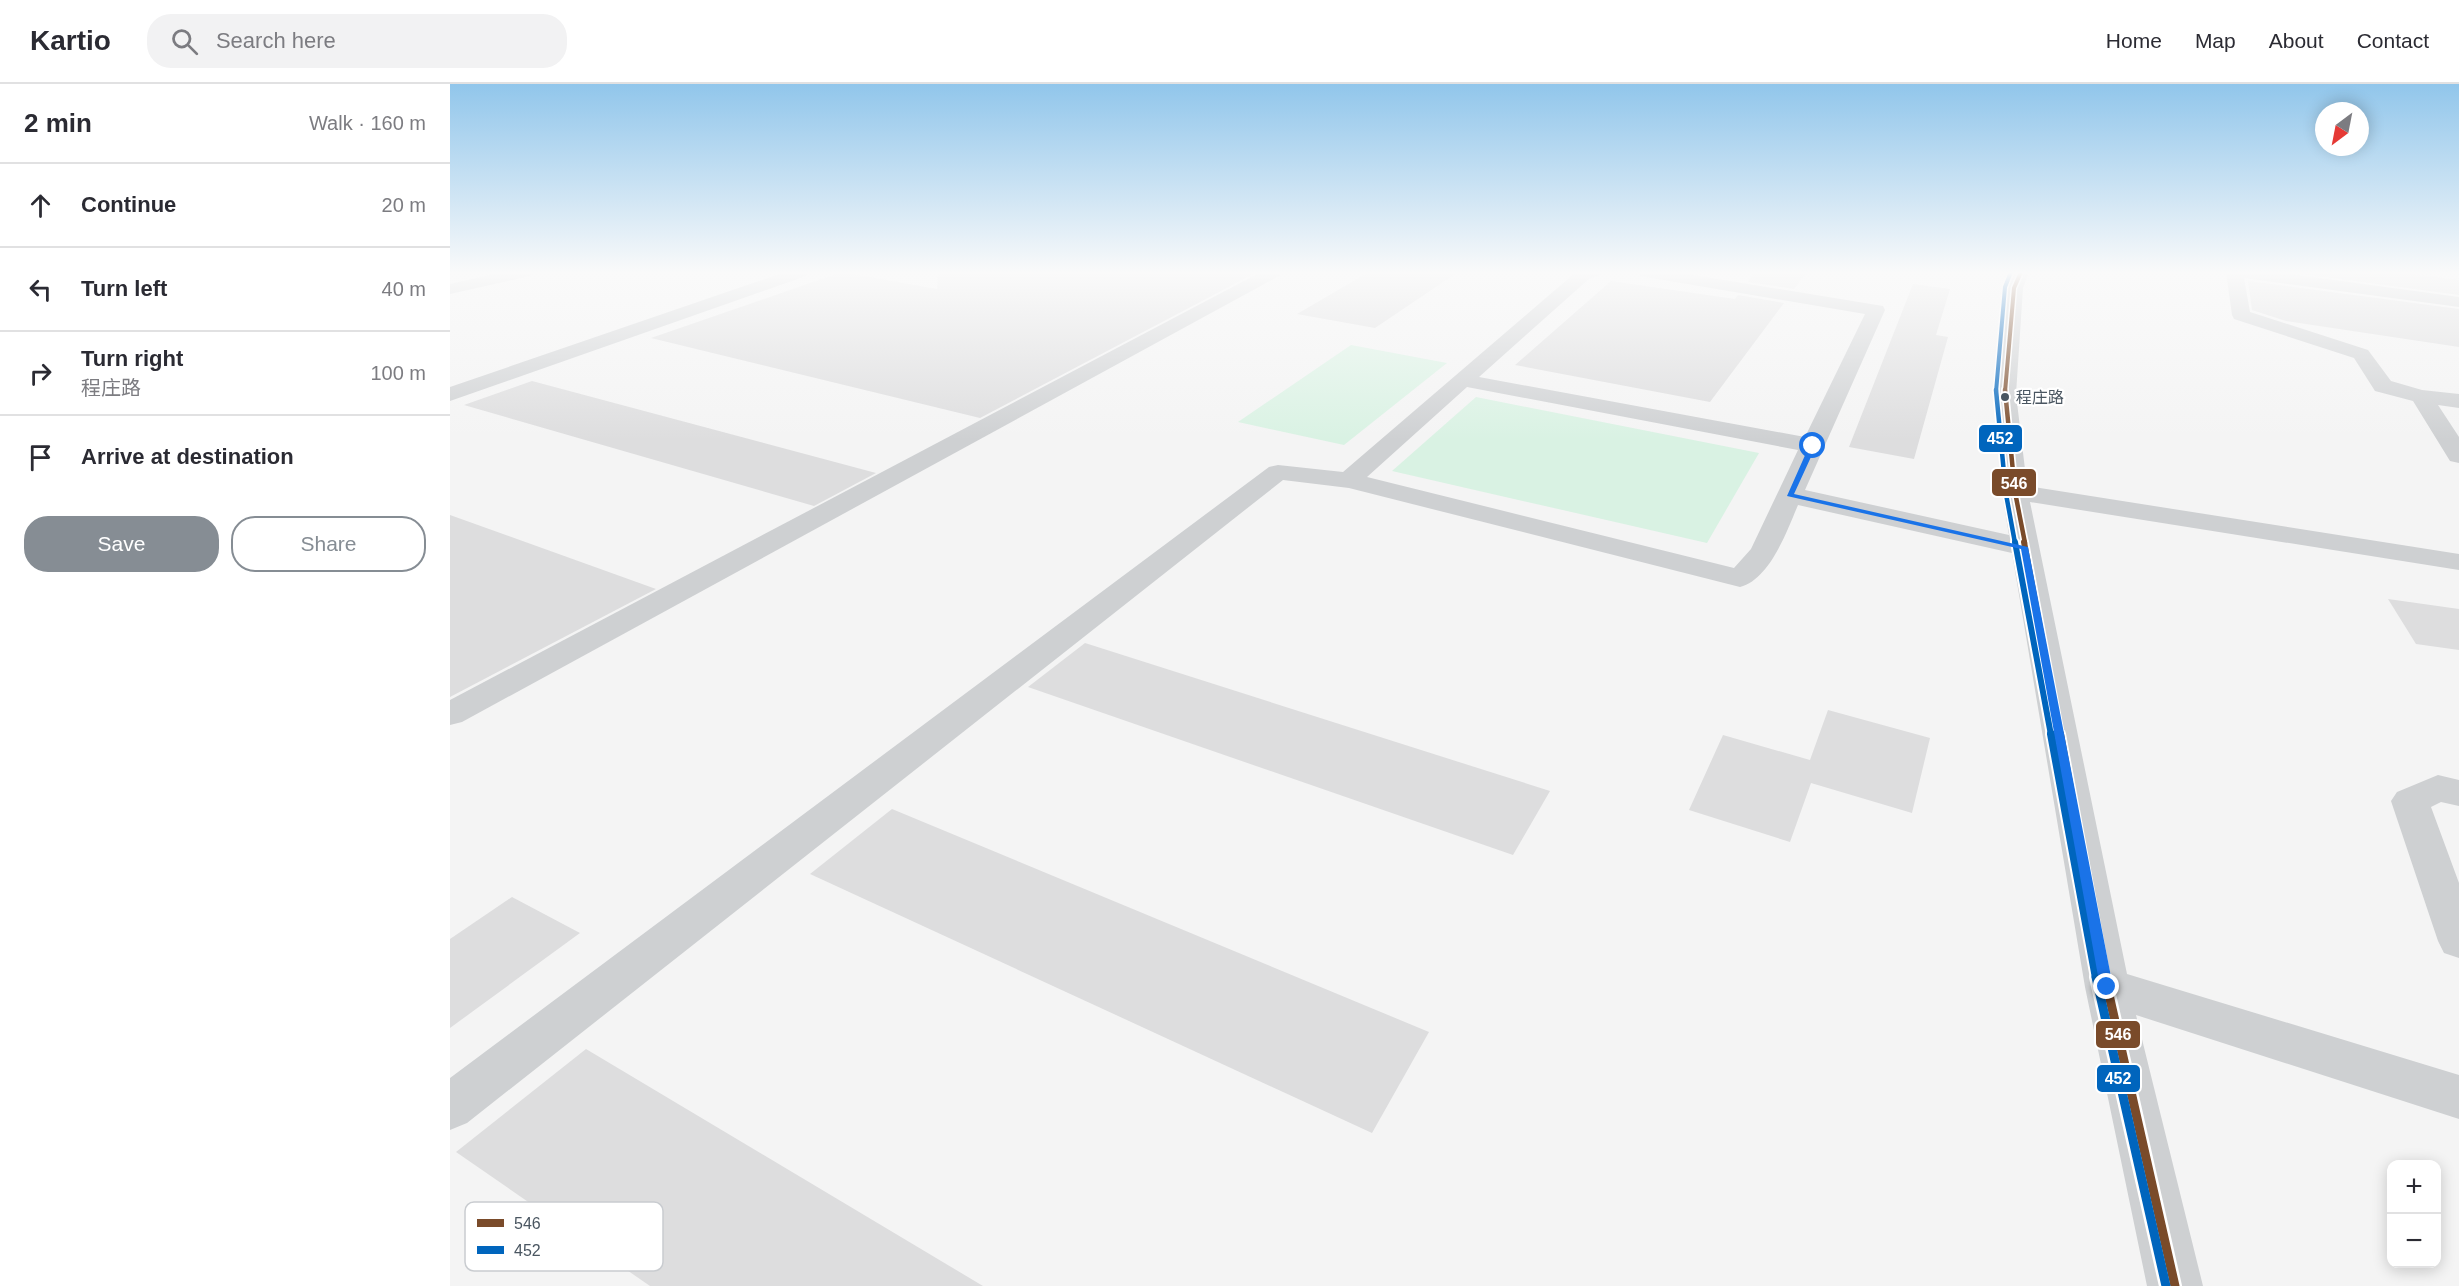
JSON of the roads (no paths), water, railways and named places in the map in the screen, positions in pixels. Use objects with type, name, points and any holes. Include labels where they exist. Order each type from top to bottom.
[{"type":"street","points":[[450,394],[639,328]]},
{"type":"street","points":[[450,714],[1169,328]]},
{"type":"street","points":[[1349,480],[1522,328]]},
{"type":"street","points":[[450,1107],[1278,472],[1349,480],[1740,578],[1763,552],[1868,328]]},
{"type":"street","points":[[2011,328],[2005,394],[2015,492],[2024,547],[2107,987],[2175,1286]]},
{"type":"street","points":[[2281,328],[2361,354],[2383,386],[2421,396],[2459,401]]},
{"type":"street","points":[[1463,380],[1813,446]]},
{"type":"street","points":[[2421,396],[2459,456]]},
{"type":"street","points":[[2015,492],[2459,562]]},
{"type":"street","points":[[1790,495],[2024,547]]},
{"type":"street","points":[[2459,794],[2438,788],[2410,801],[2459,941]]},
{"type":"street","points":[[2107,987],[2459,1097]]},
{"type":"place","name":"程庄路","points":[[2005,397]]}]
